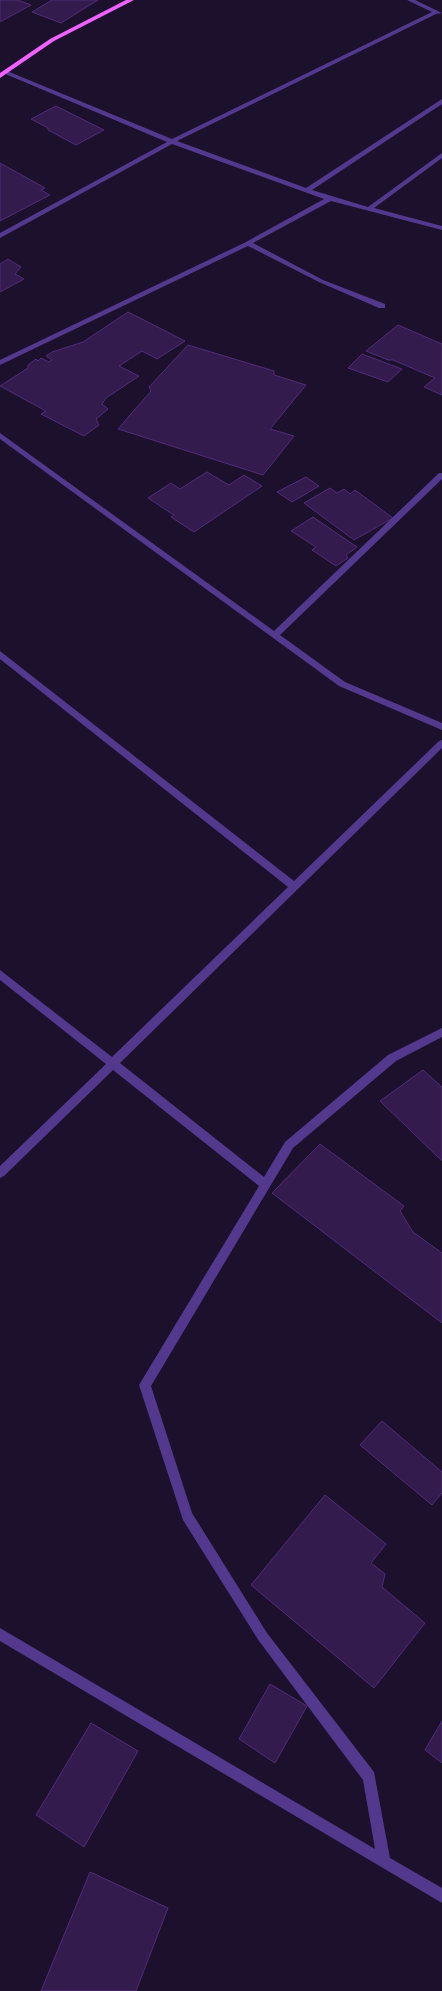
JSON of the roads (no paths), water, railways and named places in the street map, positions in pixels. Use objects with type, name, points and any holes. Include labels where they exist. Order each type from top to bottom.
[{"type":"main road","points":[[2,74],[52,40],[131,0]]},
{"type":"street","points":[[410,0],[439,13]]},
{"type":"street","points":[[0,236],[170,142],[439,13]]},
{"type":"street","points":[[2,74],[170,142],[307,191],[442,228]]},
{"type":"street","points":[[307,191],[442,101]]},
{"type":"street","points":[[370,209],[442,154]]},
{"type":"street","points":[[0,364],[248,243],[330,198]]},
{"type":"street","points":[[248,243],[321,281],[382,306]]},
{"type":"street","points":[[0,435],[342,684],[442,727]]},
{"type":"street","points":[[275,635],[442,475]]},
{"type":"street","points":[[0,654],[294,887]]},
{"type":"street","points":[[0,1173],[442,742]]},
{"type":"street","points":[[0,974],[266,1185]]},
{"type":"street","points":[[384,1861],[369,1777],[263,1637],[187,1516],[145,1385],[289,1146],[392,1058],[442,1032]]},
{"type":"street","points":[[0,1634],[442,1896]]}]
